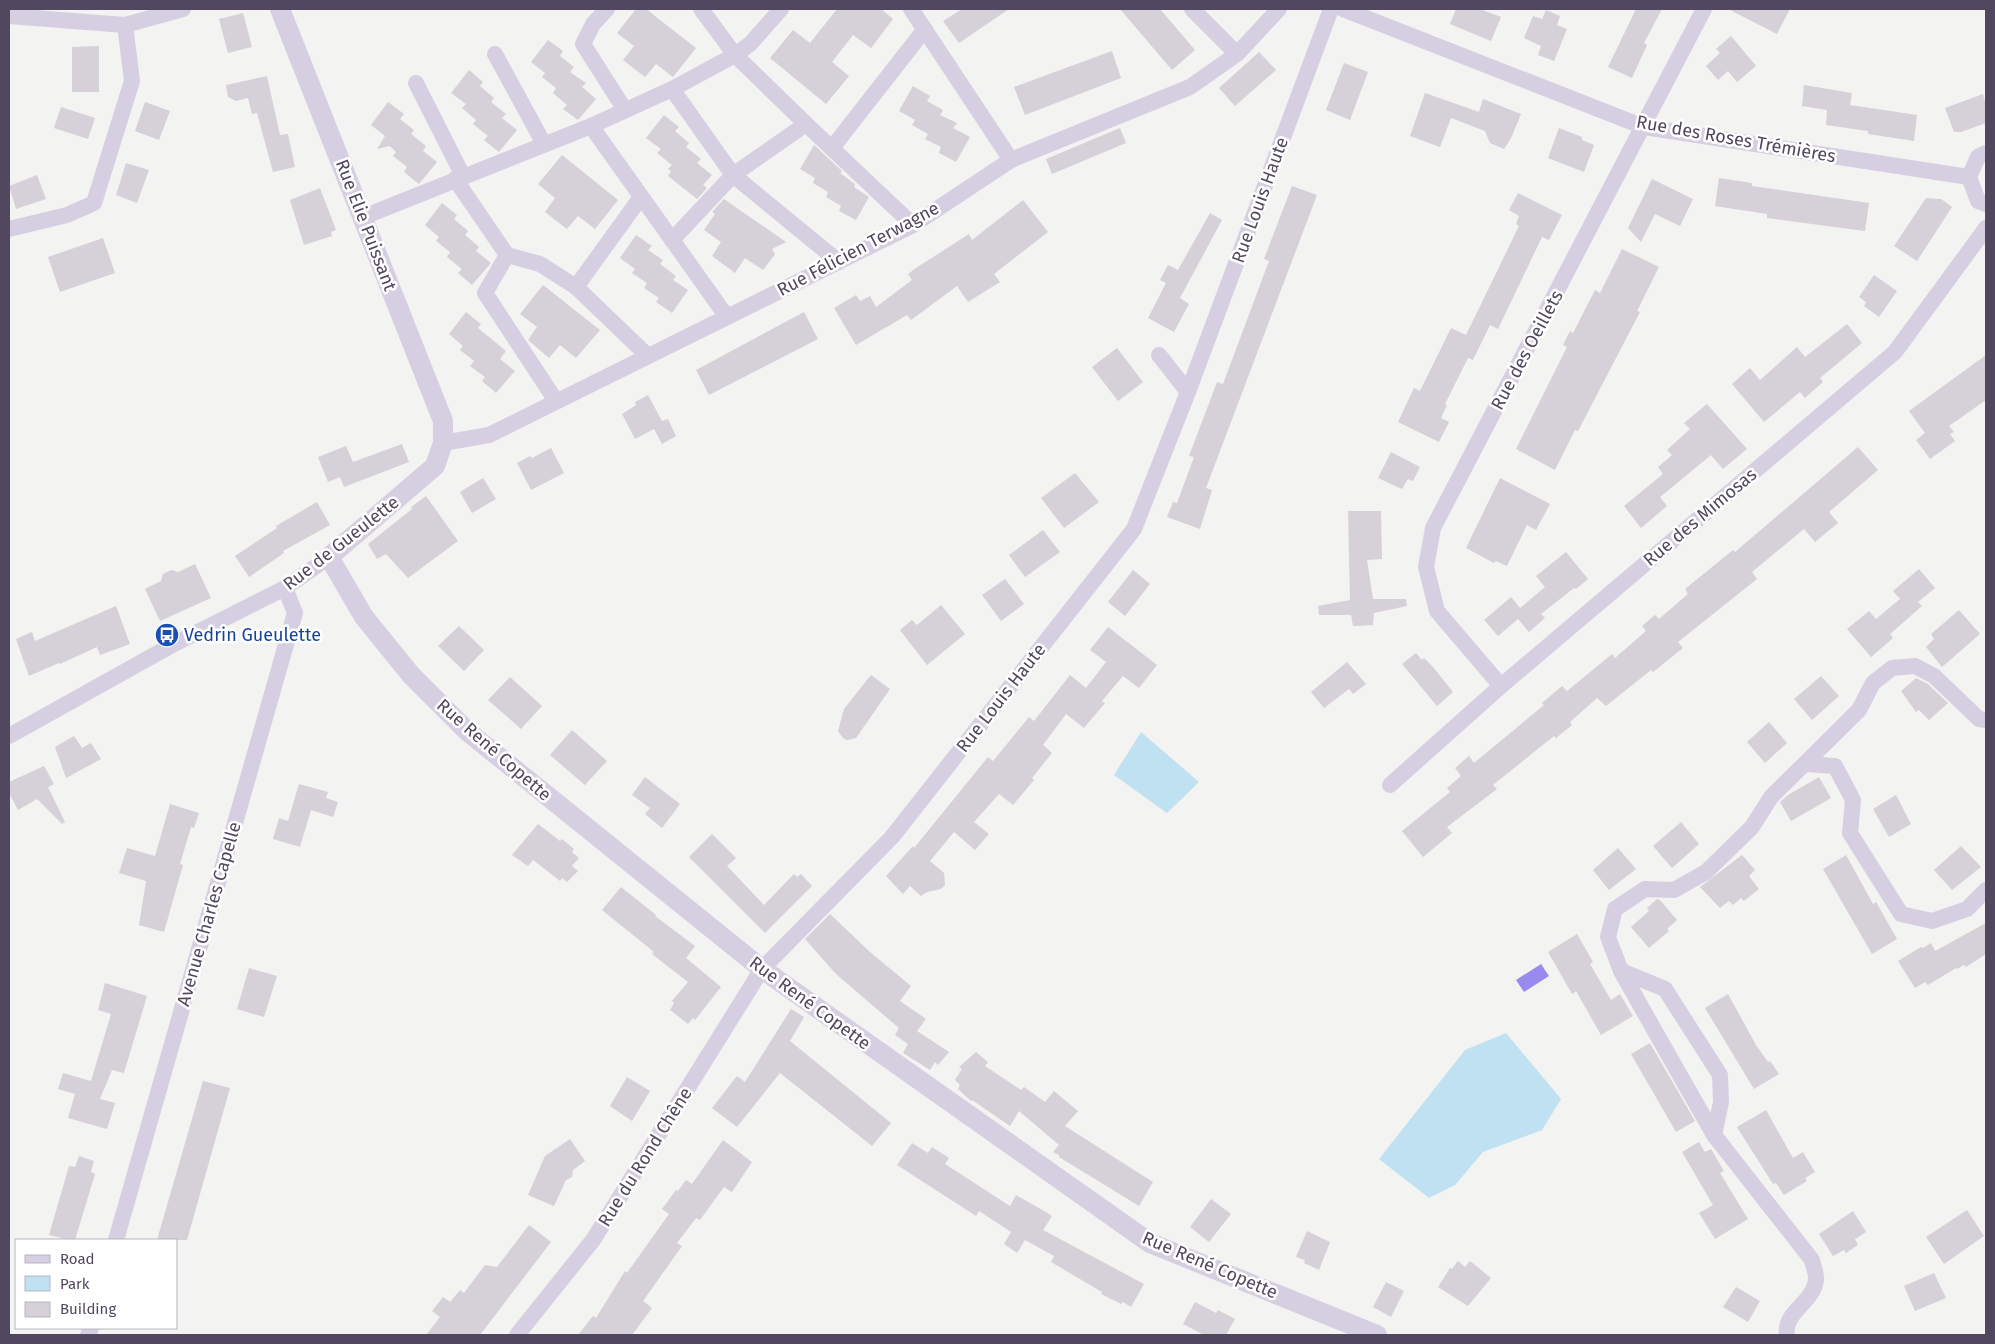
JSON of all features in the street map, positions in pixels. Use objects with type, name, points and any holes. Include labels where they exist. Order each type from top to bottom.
[{"type":"street","points":[[9,16],[125,25],[183,9]]},
{"type":"street","name":"Rue Elie Puissant","points":[[280,9],[443,421],[443,443]]},
{"type":"street","points":[[607,9],[593,24],[583,44],[625,110]]},
{"type":"street","points":[[701,9],[735,55],[913,225]]},
{"type":"street","points":[[363,217],[459,177],[591,126],[672,89],[735,55],[750,44],[781,9]]},
{"type":"street","points":[[1192,9],[1237,54]]},
{"type":"street","name":"Rue Félicien Terwagne","points":[[443,443],[489,435],[913,225],[1011,160],[1190,87],[1237,54],[1279,9]]},
{"type":"street","name":"Rue Louis Haute","points":[[762,969],[892,837],[1134,529],[1188,392],[1331,9]]},
{"type":"street","name":"Rue des Roses Trémières","points":[[1343,9],[1644,127],[1969,177]]},
{"type":"street","name":"Rue des Oeillets","points":[[1501,686],[1437,611],[1426,567],[1433,528],[1704,9]]},
{"type":"street","points":[[916,10],[924,29],[1011,160]]},
{"type":"street","points":[[9,229],[67,215],[94,203],[132,81],[125,25]]},
{"type":"street","points":[[832,148],[924,29]]},
{"type":"street","points":[[495,54],[544,144]]},
{"type":"street","points":[[416,83],[459,177],[506,255],[540,264],[576,287],[648,356]]},
{"type":"street","points":[[672,89],[733,175],[839,262]]},
{"type":"street","points":[[672,240],[733,175],[806,124]]},
{"type":"street","points":[[591,126],[727,317]]},
{"type":"street","points":[[1986,153],[1978,157],[1969,177],[1978,201],[1986,204]]},
{"type":"street","points":[[576,287],[641,197]]},
{"type":"street","name":"Rue des Mimosas","points":[[1390,785],[1501,686],[1896,352],[1986,228]]},
{"type":"street","points":[[506,255],[486,293],[556,401]]},
{"type":"street","points":[[1159,355],[1188,392]]},
{"type":"street","name":"Rue de Gueulette","points":[[9,736],[174,644],[285,588],[329,557],[435,466],[443,443]]},
{"type":"street","name":"Rue René Copette","points":[[329,557],[364,617],[411,675],[466,730],[762,969],[1150,1243],[1377,1335]]},
{"type":"street","name":"Avenue Charles Capelle","points":[[116,1239],[295,613],[285,588]]},
{"type":"street","points":[[1787,1335],[1786,1330],[1791,1316],[1810,1295],[1816,1280],[1812,1260],[1714,1135],[1621,971],[1608,937],[1615,910],[1645,889],[1674,890],[1706,872],[1752,827],[1771,797],[1859,710],[1873,683],[1892,668],[1915,666],[1934,676],[1979,719],[1986,720]]},
{"type":"street","points":[[1806,764],[1835,766],[1853,800],[1850,834],[1901,914],[1932,921],[1967,910],[1986,890]]},
{"type":"street","name":"Rue du Rond Chêne","points":[[517,1335],[594,1240],[762,969]]},
{"type":"street","points":[[1621,971],[1665,988],[1720,1075],[1721,1102],[1714,1135]]},
{"type":"green space","points":[[1141,732],[1199,782],[1167,813],[1114,775]]},
{"type":"green space","points":[[1506,1033],[1561,1099],[1542,1130],[1483,1152],[1455,1185],[1429,1198],[1379,1159],[1465,1050]]},
{"type":"shaded area","points":[[1541,964],[1549,976],[1524,992],[1516,980]]},
{"type":"building","points":[[636,9],[646,9],[696,48],[673,77],[656,64],[645,77],[623,60],[634,46],[617,33]]},
{"type":"building","points":[[837,9],[881,9],[893,19],[871,48],[853,35],[832,62],[849,76],[826,104],[770,58],[793,30],[810,43]]},
{"type":"building","points":[[962,9],[1009,9],[959,43],[943,21]]},
{"type":"building","points":[[1120,9],[1160,9],[1195,50],[1172,70]]},
{"type":"building","points":[[1456,9],[1480,9],[1501,17],[1491,41],[1450,24]]},
{"type":"building","points":[[1636,9],[1662,9],[1644,43],[1647,45],[1632,78],[1608,67]]},
{"type":"building","points":[[1728,9],[1790,9],[1777,34]]},
{"type":"building","points":[[1546,10],[1560,16],[1557,25],[1567,29],[1554,61],[1538,55],[1541,46],[1524,38],[1533,16],[1542,19]]},
{"type":"building","points":[[243,13],[252,47],[228,53],[219,19]]},
{"type":"building","points":[[1731,36],[1756,66],[1737,82],[1728,71],[1718,80],[1706,66],[1720,53],[1716,49]]},
{"type":"building","points":[[548,40],[563,51],[560,56],[574,67],[570,72],[586,83],[582,87],[596,99],[578,120],[563,109],[567,105],[553,93],[556,88],[542,77],[545,73],[531,62]]},
{"type":"building","points":[[99,46],[99,92],[72,92],[72,47]]},
{"type":"building","points":[[1112,51],[1121,78],[1025,115],[1014,87]]},
{"type":"building","points":[[1259,52],[1276,70],[1235,106],[1219,88]]},
{"type":"building","points":[[1344,63],[1368,72],[1350,120],[1326,110]]},
{"type":"building","points":[[469,70],[483,82],[480,86],[494,98],[491,102],[506,114],[502,118],[517,130],[499,152],[484,140],[488,136],[473,124],[476,120],[462,108],[466,104],[451,93]]},
{"type":"building","points":[[267,76],[280,135],[288,134],[295,167],[273,172],[257,113],[252,114],[248,98],[236,101],[228,97],[226,85]]},
{"type":"building","points":[[1804,85],[1852,93],[1850,105],[1917,115],[1914,141],[1868,134],[1868,131],[1826,125],[1827,110],[1802,106]]},
{"type":"building","points":[[913,86],[930,96],[927,101],[943,110],[940,115],[957,123],[953,128],[970,137],[956,162],[939,153],[941,147],[925,139],[928,134],[912,125],[915,120],[899,111]]},
{"type":"building","points":[[1425,93],[1479,112],[1483,99],[1521,114],[1504,149],[1490,143],[1485,131],[1451,118],[1440,147],[1410,136]]},
{"type":"building","points":[[1983,94],[1986,105],[1986,123],[1961,132],[1954,132],[1945,108]]},
{"type":"building","points":[[145,102],[170,111],[159,140],[135,131]]},
{"type":"building","points":[[388,102],[404,114],[400,119],[414,130],[411,134],[426,146],[423,151],[437,162],[419,184],[404,172],[407,167],[393,156],[396,152],[390,146],[377,149],[385,136],[371,125]]},
{"type":"building","points":[[61,107],[95,118],[88,139],[54,128]]},
{"type":"building","points":[[664,115],[679,127],[675,131],[689,143],[686,147],[701,159],[697,163],[712,175],[703,185],[707,188],[697,199],[668,176],[671,171],[668,169],[672,165],[657,153],[661,149],[646,138]]},
{"type":"building","points":[[1120,128],[1126,143],[1052,174],[1046,159]]},
{"type":"building","points":[[1559,128],[1582,137],[1582,140],[1594,145],[1584,172],[1548,158]]},
{"type":"building","points":[[814,145],[842,171],[840,173],[855,184],[854,187],[869,197],[856,220],[839,211],[841,206],[826,197],[828,192],[813,183],[815,178],[800,169]]},
{"type":"building","points":[[562,155],[618,200],[595,229],[578,216],[567,229],[545,212],[555,198],[538,184]]},
{"type":"building","points":[[126,163],[149,170],[137,203],[116,195]]},
{"type":"building","points":[[37,175],[46,199],[16,209],[9,186]]},
{"type":"building","points":[[1719,178],[1752,183],[1752,186],[1869,203],[1865,231],[1767,218],[1767,214],[1715,206]]},
{"type":"building","points":[[1652,179],[1693,199],[1680,226],[1655,214],[1641,242],[1628,228]]},
{"type":"building","points":[[1292,186],[1317,195],[1206,488],[1212,490],[1200,529],[1167,517],[1173,502],[1177,503],[1194,457],[1189,456],[1217,382],[1223,384],[1269,261],[1264,259]]},
{"type":"building","points":[[320,188],[336,230],[331,232],[332,236],[304,245],[290,200]]},
{"type":"building","points":[[1518,193],[1562,215],[1549,240],[1542,237],[1498,329],[1490,325],[1473,360],[1468,358],[1445,404],[1447,405],[1441,418],[1449,422],[1439,442],[1398,422],[1414,388],[1420,391],[1451,328],[1466,335],[1519,226],[1516,224],[1519,216],[1509,210]]},
{"type":"building","points":[[1926,198],[1941,199],[1952,207],[1917,261],[1894,246]]},
{"type":"building","points":[[724,199],[786,242],[772,249],[775,254],[763,270],[745,258],[735,273],[712,256],[721,242],[704,230],[715,214],[712,212]]},
{"type":"building","points":[[1023,200],[1048,232],[994,274],[1000,282],[968,302],[957,286],[911,320],[907,315],[856,345],[834,308],[856,295],[860,301],[870,296],[876,307],[912,280],[908,274],[916,268],[969,234],[972,240]]},
{"type":"building","points":[[442,203],[457,215],[454,219],[468,231],[465,235],[479,247],[476,251],[491,263],[472,285],[458,273],[462,269],[447,257],[450,252],[436,241],[439,237],[425,225]]},
{"type":"building","points":[[1210,213],[1222,220],[1180,298],[1189,304],[1174,332],[1148,318],[1166,283],[1160,280],[1168,265],[1178,270]]},
{"type":"building","points":[[636,235],[652,246],[648,250],[663,260],[660,264],[676,276],[673,280],[688,290],[672,313],[656,302],[659,298],[644,288],[647,283],[632,273],[635,269],[620,258]]},
{"type":"building","points":[[103,238],[115,273],[60,292],[48,257]]},
{"type":"building","points":[[1622,249],[1659,267],[1637,311],[1640,312],[1578,431],[1575,430],[1555,470],[1516,449],[1567,347],[1563,345],[1570,331],[1573,333],[1595,290],[1600,293]]},
{"type":"building","points":[[1874,275],[1897,291],[1879,317],[1864,306],[1866,302],[1859,297]]},
{"type":"building","points":[[543,285],[600,330],[576,358],[560,345],[549,358],[528,340],[537,327],[520,314]]},
{"type":"building","points":[[466,312],[481,324],[478,328],[506,351],[500,359],[515,371],[496,393],[482,381],[485,377],[470,366],[474,361],[460,350],[463,346],[449,334]]},
{"type":"building","points":[[804,312],[818,339],[709,395],[696,370]]},
{"type":"building","points":[[1847,324],[1862,343],[1820,378],[1823,382],[1805,398],[1800,392],[1764,422],[1732,384],[1750,368],[1760,380],[1797,347],[1805,357]]},
{"type":"building","points":[[1117,348],[1143,382],[1118,401],[1092,367]]},
{"type":"building","points":[[1986,355],[1986,400],[1949,426],[1954,432],[1950,434],[1955,441],[1930,459],[1916,440],[1925,433],[1909,411]]},
{"type":"building","points":[[648,395],[662,421],[668,419],[676,436],[662,444],[654,429],[635,439],[622,414],[636,405],[635,402]]},
{"type":"building","points":[[1707,404],[1747,449],[1723,469],[1711,455],[1660,497],[1667,506],[1641,528],[1624,506],[1663,474],[1658,467],[1672,455],[1667,450],[1690,429],[1684,423]]},
{"type":"building","points":[[402,444],[409,462],[344,487],[340,477],[328,482],[318,457],[346,446],[353,462]]},
{"type":"building","points":[[1858,447],[1878,470],[1829,512],[1838,523],[1815,542],[1804,529],[1752,572],[1757,579],[1678,642],[1683,648],[1653,672],[1651,670],[1606,706],[1597,698],[1570,722],[1572,725],[1556,738],[1554,736],[1493,785],[1497,789],[1447,827],[1452,833],[1423,857],[1402,831],[1450,792],[1447,788],[1461,776],[1455,768],[1469,756],[1474,763],[1544,705],[1542,703],[1562,686],[1567,691],[1612,654],[1615,658],[1646,631],[1642,626],[1655,615],[1659,619],[1688,594],[1685,589],[1733,550],[1735,552]]},
{"type":"building","points":[[551,448],[564,473],[531,490],[517,463]]},
{"type":"building","points":[[1391,452],[1420,467],[1413,481],[1408,479],[1402,489],[1378,478]]},
{"type":"building","points":[[1075,473],[1099,502],[1064,528],[1041,498]]},
{"type":"building","points":[[483,478],[496,499],[472,513],[460,492]]},
{"type":"building","points":[[1500,478],[1550,504],[1536,530],[1527,525],[1507,566],[1496,561],[1494,563],[1466,548]]},
{"type":"building","points":[[426,496],[458,541],[408,578],[386,554],[377,559],[368,544]]},
{"type":"building","points":[[317,502],[330,525],[283,551],[284,553],[249,577],[235,556],[277,528],[276,526]]},
{"type":"building","points":[[1348,511],[1381,511],[1382,559],[1367,560],[1373,599],[1406,599],[1407,606],[1374,613],[1373,625],[1353,626],[1351,615],[1319,615],[1318,606],[1350,600]]},
{"type":"building","points":[[1043,530],[1060,552],[1025,577],[1009,555]]},
{"type":"building","points":[[1566,552],[1588,579],[1541,614],[1545,618],[1529,632],[1518,619],[1498,636],[1484,620],[1511,597],[1520,608],[1545,587],[1536,576]]},
{"type":"building","points":[[195,564],[211,598],[160,621],[145,589],[161,581],[163,574],[171,570],[178,572]]},
{"type":"building","points":[[1919,569],[1935,588],[1918,602],[1922,606],[1890,634],[1893,638],[1871,657],[1847,629],[1869,611],[1876,619],[1900,599],[1893,591]]},
{"type":"building","points":[[1133,570],[1150,584],[1125,616],[1108,602]]},
{"type":"building","points":[[1005,579],[1024,604],[1001,621],[982,595]]},
{"type":"building","points":[[941,605],[965,634],[927,665],[900,630],[912,620],[917,625]]},
{"type":"building","points":[[116,606],[130,644],[100,655],[97,647],[29,676],[16,639],[32,632],[35,641]]},
{"type":"building","points":[[1959,610],[1980,634],[1942,667],[1926,647],[1934,639],[1931,634]]},
{"type":"building","points":[[459,626],[484,650],[464,671],[438,646]]},
{"type":"building","points":[[1108,627],[1157,665],[1139,688],[1123,676],[1102,701],[1105,703],[1084,728],[1066,714],[1043,745],[1052,753],[1032,778],[1034,780],[1013,805],[999,794],[974,822],[989,834],[975,850],[954,832],[930,861],[944,873],[945,885],[941,889],[927,892],[921,896],[910,886],[903,894],[886,876],[913,846],[914,848],[988,757],[993,761],[1029,717],[1034,721],[1070,675],[1086,688],[1106,662],[1090,650]]},
{"type":"building","points":[[1416,653],[1422,660],[1424,658],[1433,667],[1453,692],[1437,706],[1402,664]]},
{"type":"building","points":[[1347,662],[1366,684],[1353,694],[1349,689],[1324,708],[1311,692]]},
{"type":"building","points":[[871,675],[890,689],[856,738],[847,740],[838,731],[844,709]]},
{"type":"building","points":[[1821,676],[1839,696],[1812,720],[1794,699]]},
{"type":"building","points":[[510,677],[542,706],[521,729],[488,700]]},
{"type":"building","points":[[1916,678],[1928,684],[1948,703],[1929,720],[1919,710],[1916,712],[1901,691]]},
{"type":"building","points":[[1769,722],[1787,743],[1765,763],[1747,742]]},
{"type":"building","points":[[572,730],[607,761],[585,785],[550,755]]},
{"type":"building","points":[[74,736],[82,748],[91,743],[101,759],[66,778],[55,747]]},
{"type":"building","points":[[44,766],[54,784],[48,787],[65,822],[62,824],[37,799],[18,810],[9,793],[9,782]]},
{"type":"building","points":[[645,777],[680,804],[662,828],[645,814],[650,808],[632,795]]},
{"type":"building","points":[[1819,777],[1831,798],[1791,821],[1780,802],[1788,795]]},
{"type":"building","points":[[299,784],[328,792],[326,798],[338,802],[333,817],[311,810],[300,847],[273,839],[279,818],[288,821]]},
{"type":"building","points":[[1896,795],[1911,824],[1889,837],[1873,809]]},
{"type":"building","points":[[170,804],[199,813],[194,828],[191,827],[180,864],[183,865],[164,932],[139,925],[146,881],[119,873],[127,848],[155,856]]},
{"type":"building","points":[[1681,822],[1699,844],[1672,868],[1653,846]]},
{"type":"building","points":[[538,824],[560,841],[562,839],[574,849],[572,852],[579,858],[572,866],[578,871],[567,882],[562,878],[560,881],[533,860],[528,866],[512,855]]},
{"type":"building","points":[[712,834],[736,858],[727,866],[764,905],[794,874],[797,877],[801,874],[812,886],[765,933],[689,857]]},
{"type":"building","points":[[1961,846],[1981,867],[1952,890],[1934,870]]},
{"type":"building","points":[[1618,848],[1636,869],[1609,890],[1593,870]]},
{"type":"building","points":[[1742,855],[1755,870],[1749,876],[1759,889],[1744,901],[1741,898],[1733,905],[1729,901],[1720,908],[1700,887]]},
{"type":"building","points":[[1846,855],[1873,904],[1876,902],[1897,939],[1872,954],[1823,869]]},
{"type":"building","points":[[621,887],[695,946],[686,958],[721,987],[695,1020],[693,1018],[688,1024],[670,1010],[674,1003],[672,1001],[688,982],[652,954],[654,952],[602,910]]},
{"type":"building","points":[[1657,899],[1677,920],[1667,929],[1669,931],[1649,948],[1631,927],[1649,911],[1647,908]]},
{"type":"building","points":[[830,914],[870,952],[911,986],[900,1001],[926,1019],[917,1031],[949,1052],[938,1065],[935,1062],[930,1070],[903,1053],[908,1044],[895,1035],[899,1028],[836,974],[805,939]]},
{"type":"building","points":[[1986,923],[1986,954],[1966,967],[1964,965],[1956,968],[1928,985],[1925,982],[1915,988],[1898,961],[1931,943],[1935,951]]},
{"type":"building","points":[[1577,934],[1593,962],[1590,964],[1611,1000],[1620,994],[1633,1016],[1601,1035],[1576,991],[1572,994],[1548,952]]},
{"type":"building","points":[[249,968],[277,976],[264,1017],[237,1009]]},
{"type":"building","points":[[105,983],[147,996],[124,1073],[112,1070],[100,1099],[115,1103],[107,1129],[68,1118],[75,1094],[58,1089],[63,1073],[91,1081],[111,1014],[98,1010]]},
{"type":"building","points":[[1728,994],[1756,1045],[1779,1074],[1754,1089],[1705,1008]]},
{"type":"building","points":[[791,1009],[804,1017],[790,1041],[891,1123],[872,1146],[780,1073],[737,1127],[712,1108],[737,1076],[745,1082]]},
{"type":"building","points":[[1650,1043],[1695,1121],[1676,1132],[1631,1054]]},
{"type":"building","points":[[976,1052],[988,1062],[985,1066],[1021,1090],[1024,1087],[1045,1102],[1054,1091],[1078,1111],[1065,1126],[1153,1182],[1139,1206],[1059,1157],[1059,1155],[1053,1152],[1059,1145],[1019,1111],[1010,1126],[971,1101],[958,1089],[960,1085],[955,1080],[962,1069],[959,1067]]},
{"type":"building","points":[[627,1077],[650,1091],[632,1121],[610,1106]]},
{"type":"building","points":[[203,1081],[230,1088],[187,1240],[157,1239]]},
{"type":"building","points":[[1766,1110],[1793,1158],[1803,1152],[1815,1172],[1805,1178],[1807,1181],[1784,1195],[1776,1183],[1773,1184],[1737,1127]]},
{"type":"building","points":[[570,1139],[585,1161],[573,1170],[572,1177],[566,1180],[554,1206],[528,1195],[545,1156]]},
{"type":"building","points":[[723,1140],[752,1162],[732,1192],[724,1187],[700,1220],[696,1218],[677,1243],[682,1246],[643,1301],[652,1308],[632,1335],[578,1335],[593,1316],[596,1318],[625,1271],[627,1273],[669,1214],[662,1209],[676,1190],[678,1191],[686,1180],[692,1184]]},
{"type":"building","points":[[1699,1142],[1705,1152],[1711,1149],[1724,1171],[1720,1173],[1748,1219],[1715,1239],[1699,1213],[1713,1205],[1682,1152]]},
{"type":"building","points":[[912,1143],[928,1153],[932,1147],[949,1158],[945,1164],[1010,1206],[1016,1195],[1044,1211],[1052,1216],[1043,1230],[1144,1284],[1131,1307],[1101,1294],[1102,1292],[1051,1262],[1054,1256],[1025,1240],[1017,1253],[1004,1244],[1011,1232],[979,1211],[976,1216],[897,1165]]},
{"type":"building","points":[[79,1156],[94,1161],[91,1172],[95,1174],[75,1239],[49,1235],[69,1166],[75,1167]]},
{"type":"building","points":[[1211,1199],[1231,1214],[1209,1242],[1190,1227]]},
{"type":"building","points":[[1967,1210],[1984,1236],[1944,1264],[1926,1237]]},
{"type":"building","points":[[1853,1211],[1866,1232],[1855,1239],[1858,1245],[1846,1253],[1844,1250],[1833,1256],[1819,1234]]},
{"type":"building","points":[[529,1225],[551,1242],[480,1335],[426,1335],[440,1317],[432,1311],[443,1297],[450,1302],[460,1290],[464,1293],[485,1265],[497,1267]]},
{"type":"building","points":[[1307,1231],[1330,1242],[1319,1270],[1304,1263],[1305,1260],[1296,1257]]},
{"type":"building","points":[[1458,1261],[1465,1267],[1470,1261],[1491,1278],[1468,1306],[1438,1287],[1450,1268],[1452,1269]]},
{"type":"building","points":[[1934,1273],[1946,1298],[1915,1311],[1904,1286]]},
{"type":"building","points":[[1386,1282],[1404,1291],[1391,1317],[1373,1307]]},
{"type":"building","points":[[1736,1287],[1760,1301],[1748,1322],[1723,1307]]},
{"type":"building","points":[[1195,1302],[1216,1313],[1218,1310],[1235,1319],[1226,1335],[1204,1335],[1183,1324]]},
{"type":"place","name":"Vedrin Gueulette","points":[[167,635]]}]
